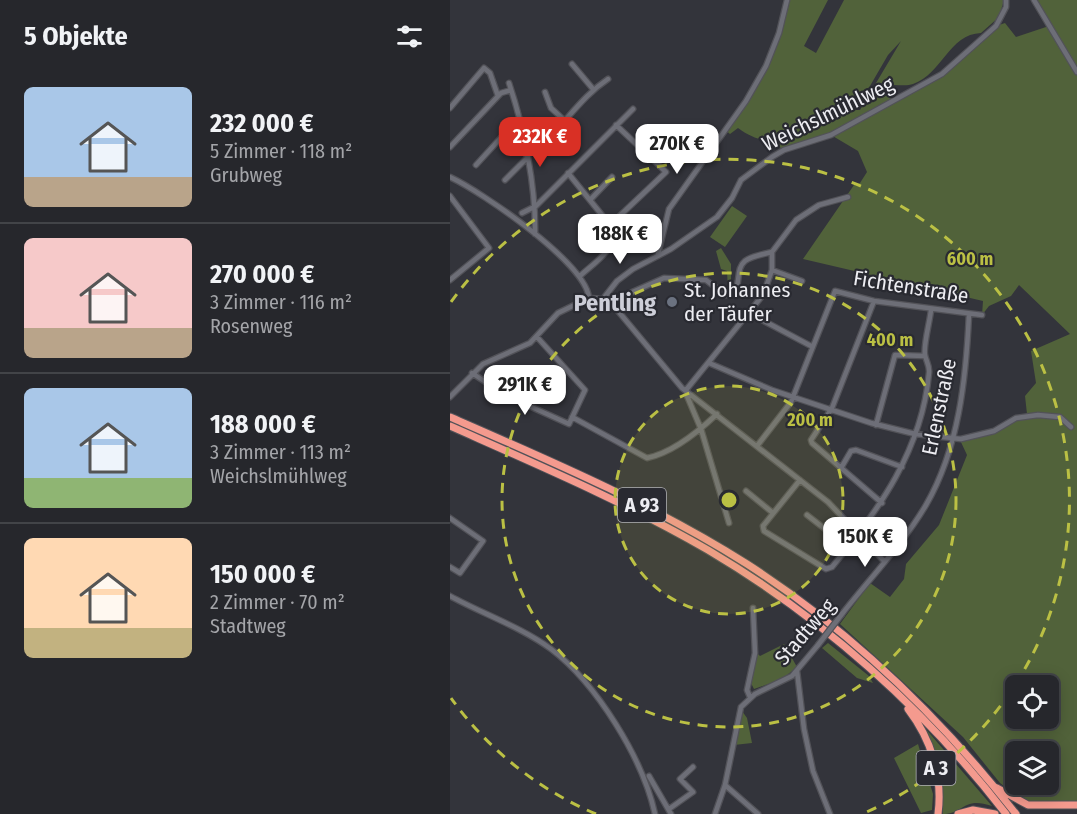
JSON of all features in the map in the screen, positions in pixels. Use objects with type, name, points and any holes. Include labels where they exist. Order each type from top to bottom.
[{"type":"highway","name":"A 93","points":[[450,417],[629,498],[717,546],[781,587],[891,677],[945,730],[1016,814]]},
{"type":"highway","name":"A 93","points":[[450,426],[622,504],[710,551],[807,617],[894,690],[968,767],[1006,814]]},
{"type":"highway","name":"A 3","points":[[894,690],[919,724],[929,745],[939,786],[938,814]]},
{"type":"highway","name":"A 93","points":[[993,785],[1028,806],[1077,805]]},
{"type":"highway","points":[[958,814],[973,810],[995,814]]},
{"type":"street","points":[[658,254],[669,209],[746,101],[766,66],[787,0]]},
{"type":"street","name":"Weichslmühlweg","points":[[603,299],[617,281],[658,254],[671,249],[717,217],[732,198],[741,180],[771,157],[784,150],[831,135],[942,74],[996,26],[1006,7],[1006,0]]},
{"type":"street","points":[[1034,0],[1077,72]]},
{"type":"street","points":[[572,64],[593,89]]},
{"type":"street","points":[[450,108],[484,68],[498,96]]},
{"type":"street","points":[[505,180],[526,157],[548,141],[593,89],[608,79]]},
{"type":"street","points":[[509,83],[519,114],[518,119],[536,206],[535,234]]},
{"type":"street","points":[[450,147],[498,96],[511,90]]},
{"type":"street","points":[[544,92],[551,108],[564,120]]},
{"type":"street","points":[[522,213],[536,206],[633,109]]},
{"type":"street","points":[[476,165],[518,119]]},
{"type":"street","points":[[610,225],[666,172],[616,125]]},
{"type":"street","points":[[568,173],[610,225],[614,241],[610,248],[580,276]]},
{"type":"street","points":[[450,177],[481,193],[535,234],[580,276],[589,298]]},
{"type":"street","points":[[590,200],[612,177]]},
{"type":"street","points":[[450,196],[489,248],[450,280]]},
{"type":"street","points":[[610,302],[664,278],[706,280],[725,295],[735,292],[738,287],[739,270],[746,260],[772,252],[796,220],[805,213],[826,202],[848,197]]},
{"type":"street","points":[[686,393],[763,295],[772,270],[772,252]]},
{"type":"street","points":[[772,270],[802,281]]},
{"type":"street","name":"Fichtenstraße","points":[[812,346],[835,291],[874,301],[982,315]]},
{"type":"street","points":[[451,394],[472,373],[493,358],[523,347],[537,337],[557,314],[589,298],[603,299],[610,302],[686,393],[717,414],[828,502],[884,561]]},
{"type":"street","points":[[874,301],[832,408],[812,443],[882,503]]},
{"type":"street","points":[[800,480],[763,526],[764,531],[826,569],[832,567],[859,535],[882,503],[902,467],[915,434],[930,370],[925,356],[931,310]]},
{"type":"street","points":[[749,313],[812,346],[790,402],[757,446]]},
{"type":"street","name":"Erlenstraße","points":[[884,561],[926,504],[954,438],[964,379],[969,314]]},
{"type":"street","points":[[472,373],[505,395],[569,424],[585,390],[537,337]]},
{"type":"street","points":[[876,425],[895,355],[925,356]]},
{"type":"street","points":[[709,363],[791,396],[832,408],[876,425],[915,434],[954,438],[994,431],[1024,416],[1060,417],[1071,427]]},
{"type":"street","points":[[686,393],[701,429],[729,523]]},
{"type":"street","points":[[572,417],[647,458],[655,457],[701,429],[717,414]]},
{"type":"street","points":[[841,468],[851,451],[856,450],[902,467]]},
{"type":"street","points":[[746,491],[773,513]]},
{"type":"street","points":[[807,515],[849,547]]},
{"type":"street","points":[[450,518],[483,541],[460,573],[450,567]]},
{"type":"street","name":"Stadtweg","points":[[750,697],[785,680],[797,671],[884,561]]},
{"type":"street","points":[[450,596],[552,649],[579,676],[635,758],[646,782],[655,814]]},
{"type":"street","points":[[715,814],[725,785],[738,715],[750,697],[747,690],[755,652],[753,608]]},
{"type":"street","points":[[797,671],[804,729],[811,760],[830,814]]},
{"type":"street","points":[[649,776],[670,812],[693,792],[680,779],[693,767]]},
{"type":"street","points":[[725,785],[758,814]]},
{"type":"green space","points":[[787,0],[828,0],[804,46],[816,53],[844,0],[1004,0],[999,17],[981,33],[961,40],[923,79],[911,85],[894,85],[894,97],[874,109],[927,84],[996,26],[1005,23],[1016,37],[1049,26],[1036,0],[1077,0],[1077,802],[1034,804],[1021,800],[1015,795],[1059,795],[1059,741],[1005,741],[1005,787],[963,737],[840,624],[870,583],[890,597],[904,579],[906,564],[939,525],[967,455],[960,440],[954,438],[997,430],[1027,414],[1025,396],[1036,383],[1031,351],[1070,334],[1019,285],[1011,296],[989,306],[982,315],[983,301],[803,259],[854,185],[860,183],[867,172],[858,151],[831,135],[784,150],[738,128],[730,134],[725,130],[746,101],[771,55]],"holes":[[[901,41],[860,110],[856,110],[888,55]]]},
{"type":"green space","points":[[732,206],[747,216],[725,247],[710,237]]},
{"type":"green space","points":[[721,248],[731,264],[731,290],[728,291],[727,271],[721,269],[716,251]]},
{"type":"green space","points":[[828,643],[869,676],[873,683],[857,678],[822,648]]},
{"type":"green space","points":[[784,644],[797,667],[782,679],[754,689],[751,683],[757,653],[760,656]]},
{"type":"green space","points":[[742,711],[747,718],[752,743],[734,745]]},
{"type":"green space","points":[[925,728],[992,806],[975,803],[943,814],[942,774]]},
{"type":"green space","points":[[918,744],[933,794],[932,810],[921,813],[894,758]]},
{"type":"place","name":"St. Johannes der Täufer","points":[[672,302]]},
{"type":"district","name":"Pentling","points":[[615,303]]}]
